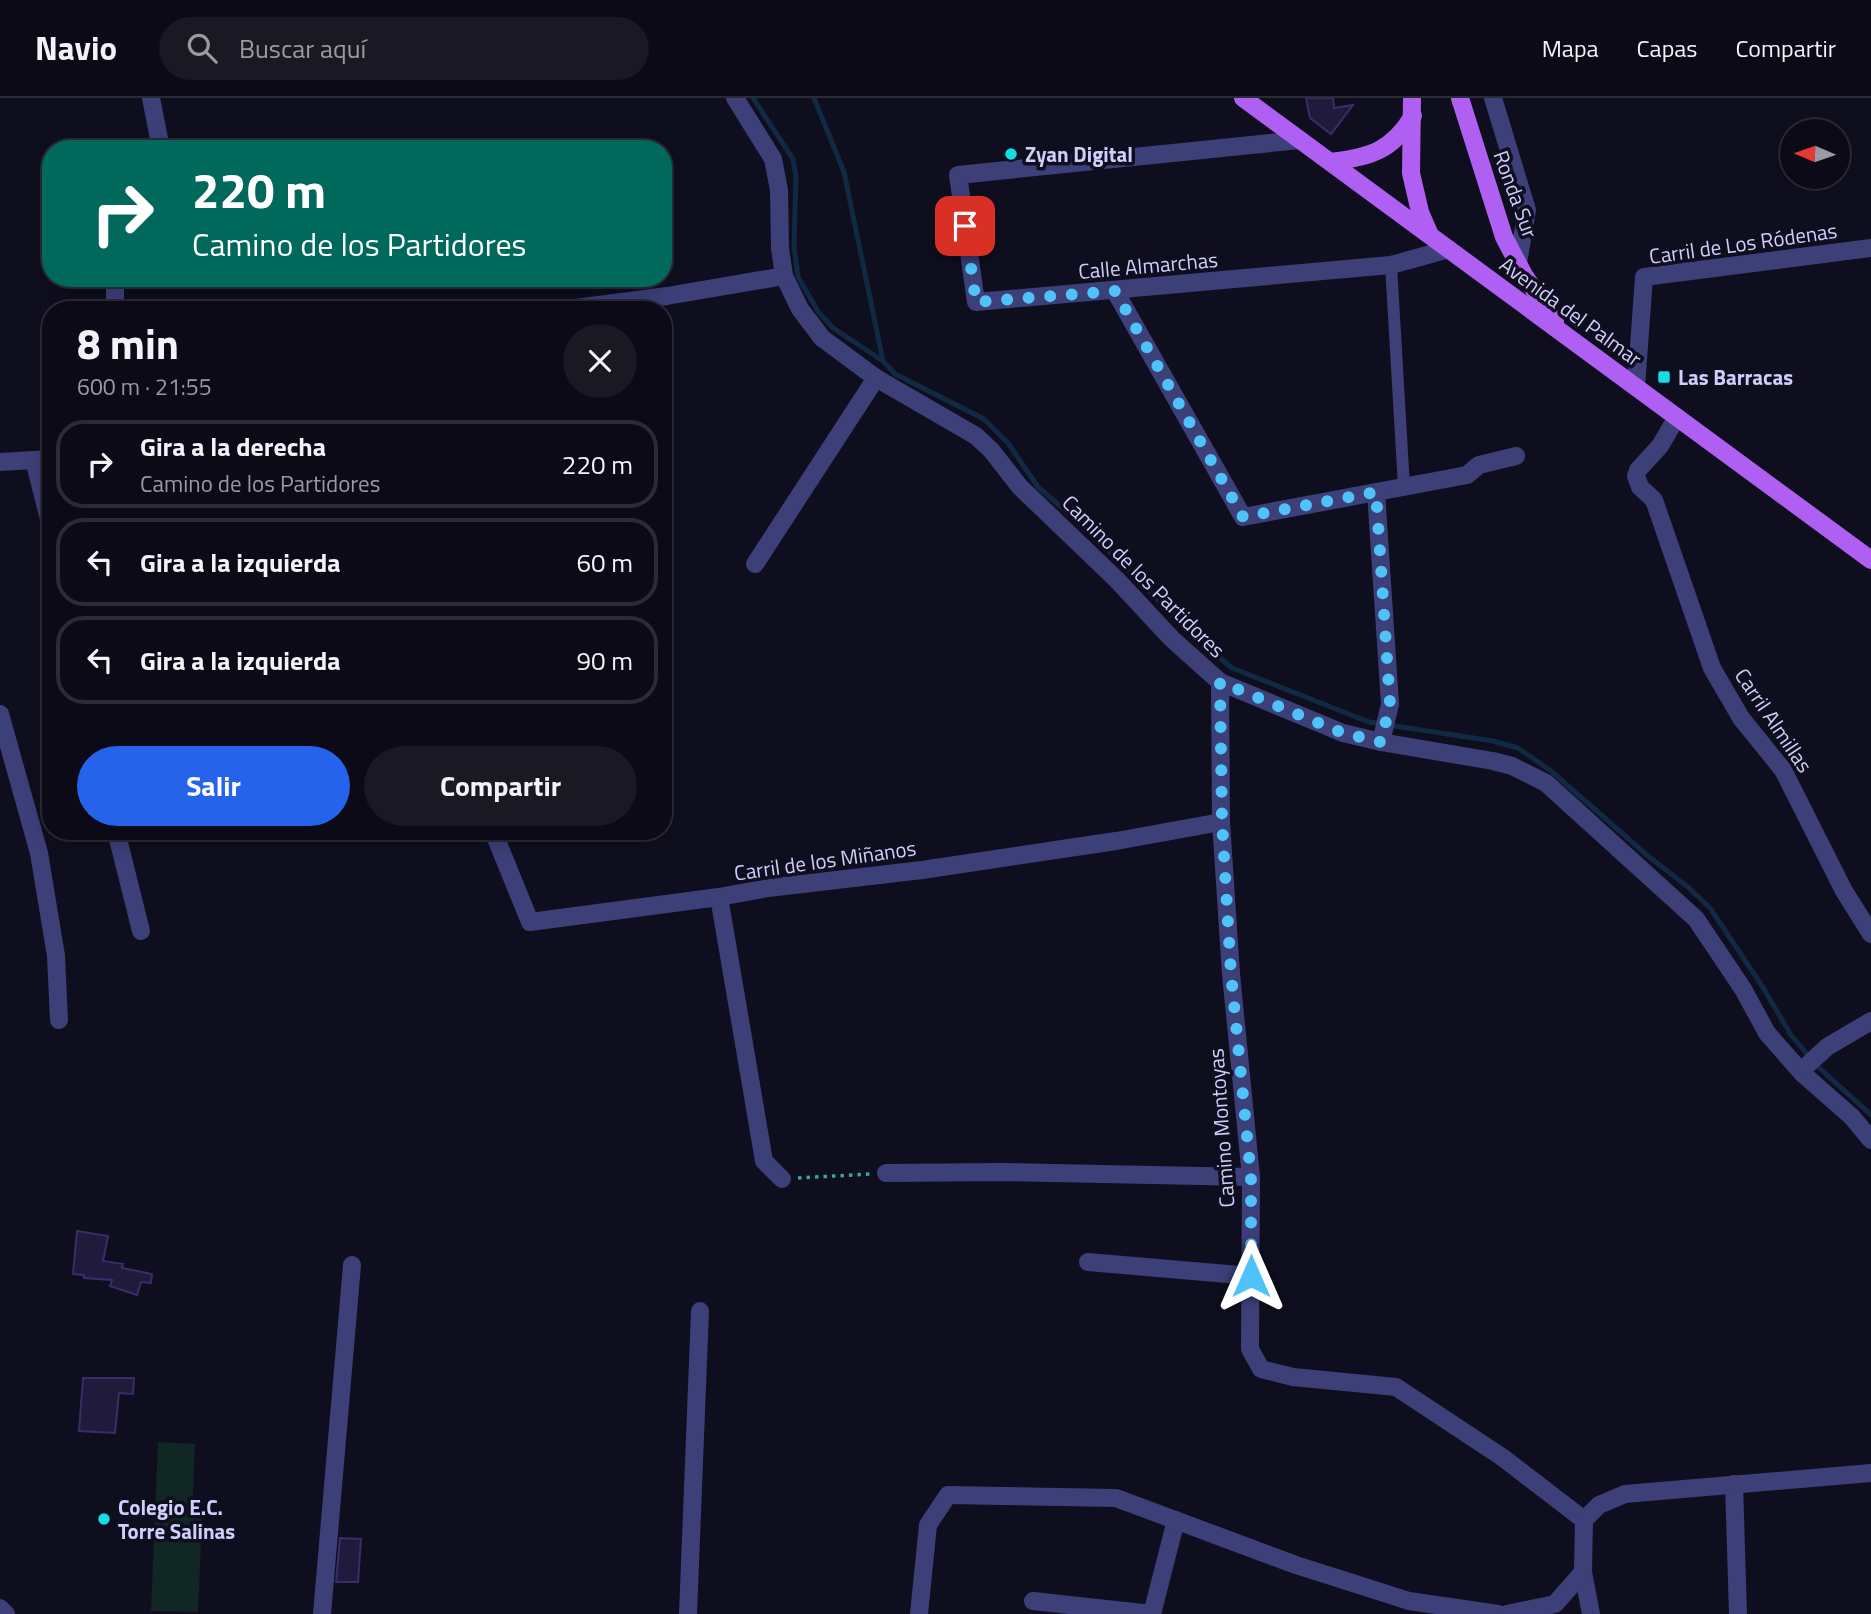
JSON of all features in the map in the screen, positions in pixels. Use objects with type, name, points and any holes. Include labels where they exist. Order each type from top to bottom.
[{"type":"main road","name":"Avenida del Palmar","points":[[1243,98],[1871,560]]},
{"type":"main road","name":"Ronda Sur","points":[[1460,98],[1496,214],[1518,263],[1565,335]]},
{"type":"main road","points":[[1331,162],[1365,156],[1386,148],[1405,130],[1413,107]]},
{"type":"main road","points":[[1413,107],[1411,173],[1420,212],[1431,236]]},
{"type":"street","points":[[151,98],[158,140]]},
{"type":"street","name":"Camino de los Partidores","points":[[735,98],[760,134],[773,159],[780,204],[780,248],[784,276],[800,309],[822,338],[876,377],[976,436],[991,450],[1020,487],[1220,682],[1343,733],[1493,761],[1512,766],[1546,783],[1696,919],[1743,989],[1767,1033],[1801,1071],[1852,1117],[1871,1140]]},
{"type":"street","points":[[1493,98],[1527,210],[1518,263]]},
{"type":"street","name":"Calle Almarchas","points":[[1300,140],[958,174],[976,302],[1391,265],[1449,250]]},
{"type":"street","name":"Carril de Los Ródenas","points":[[1636,387],[1644,277],[1871,247]]},
{"type":"street","points":[[1391,265],[1404,486]]},
{"type":"street","points":[[629,301],[784,276]]},
{"type":"street","points":[[1115,291],[1243,517],[1467,475],[1479,464],[1516,456]]},
{"type":"street","points":[[755,564],[876,377]]},
{"type":"street","name":"Carril Almillas","points":[[1677,417],[1660,446],[1638,470],[1638,482],[1654,500],[1712,667],[1741,718],[1783,770],[1844,891],[1871,934]]},
{"type":"street","points":[[0,462],[42,460]]},
{"type":"street","points":[[1376,492],[1390,704],[1381,742]]},
{"type":"street","name":"Camino Montoyas","points":[[1220,682],[1222,822],[1231,974],[1251,1177],[1250,1349],[1261,1369],[1293,1377],[1396,1387],[1502,1457],[1584,1520]]},
{"type":"street","points":[[0,714],[39,853],[56,956],[59,1020]]},
{"type":"street","name":"Carril de los Miñanos","points":[[497,840],[530,922],[768,888],[922,870],[1222,822]]},
{"type":"street","points":[[118,840],[141,931]]},
{"type":"street","points":[[719,897],[764,1161],[782,1179]]},
{"type":"street","points":[[1801,1071],[1827,1047],[1871,1021]]},
{"type":"street","points":[[886,1173],[1003,1171],[1251,1177]]},
{"type":"street","points":[[1088,1262],[1251,1276]]},
{"type":"street","points":[[322,1614],[352,1265]]},
{"type":"street","points":[[688,1614],[700,1311]]},
{"type":"street","points":[[1591,1614],[1583,1572],[1584,1520],[1598,1505],[1625,1494],[1871,1473]]},
{"type":"street","points":[[1734,1484],[1738,1614]]},
{"type":"street","points":[[919,1614],[928,1525],[948,1495],[1116,1498],[1296,1565],[1409,1601],[1498,1614]]},
{"type":"street","points":[[1033,1601],[1152,1614],[1176,1520]]},
{"type":"street","points":[[1507,1614],[1555,1604],[1583,1572]]},
{"type":"street","points":[[0,1608],[6,1614]]},
{"type":"path","points":[[782,1179],[886,1173]]},
{"type":"green space","points":[[158,1442],[195,1444],[192,1517],[202,1518],[198,1612],[151,1611]]},
{"type":"building","points":[[1306,98],[1333,98],[1334,108],[1353,105],[1331,134],[1310,118]]},
{"type":"building","points":[[77,1231],[108,1236],[103,1261],[123,1264],[122,1268],[152,1274],[151,1283],[141,1282],[137,1295],[110,1286],[112,1280],[84,1278],[84,1275],[73,1274]]},
{"type":"building","points":[[83,1378],[134,1378],[133,1394],[119,1393],[115,1433],[79,1431]]},
{"type":"building","points":[[340,1538],[361,1539],[358,1582],[336,1582]]},
{"type":"waterway","points":[[753,98],[793,159],[796,177],[794,247],[798,277],[819,313],[833,328],[883,361],[895,374],[984,419],[1008,443],[1038,487],[1090,532],[1192,634],[1232,668],[1369,722],[1493,741],[1518,748],[1551,771],[1710,908],[1791,1035],[1815,1064],[1871,1115]]},
{"type":"waterway","points":[[814,98],[844,172],[883,361]]},
{"type":"place","name":"Zyan Digital","points":[[1011,154]]},
{"type":"place","name":"Las Barracas","points":[[1664,377]]},
{"type":"place","name":"Colegio E.C. Torre Salinas","points":[[104,1519]]},
{"type":"route","points":[[965,226],[976,302],[1115,291],[1243,517],[1376,492],[1390,704],[1381,742],[1343,733],[1220,682],[1222,822],[1231,974],[1251,1177],[1251,1276]]}]
